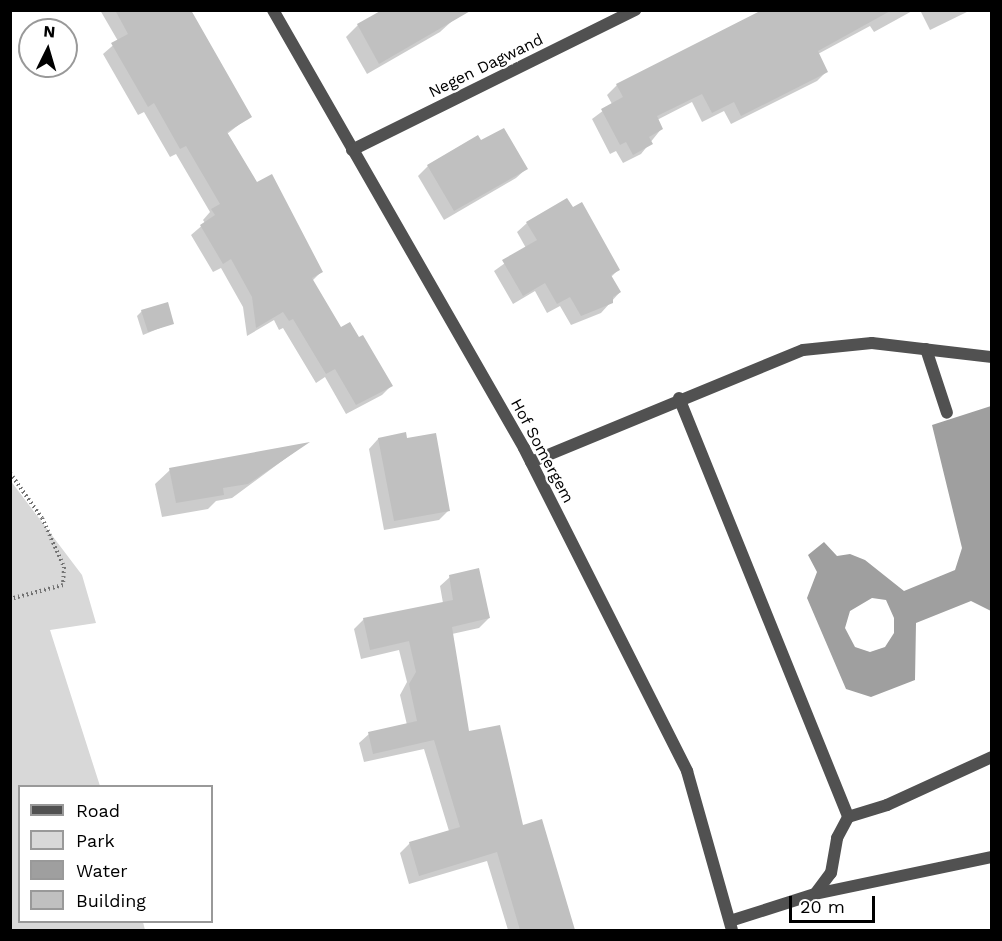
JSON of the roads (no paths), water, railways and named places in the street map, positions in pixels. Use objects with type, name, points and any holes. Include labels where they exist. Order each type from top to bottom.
[{"type":"street","name":"Hof Somergem","points":[[273,10],[531,462],[687,771],[731,926]]},
{"type":"street","name":"Negen Dagwand","points":[[352,150],[635,10]]},
{"type":"street","points":[[531,462],[679,398],[802,350],[872,343],[992,357]]},
{"type":"street","points":[[926,349],[947,413]]},
{"type":"street","points":[[679,398],[848,818]]},
{"type":"street","points":[[815,894],[831,873],[837,838],[848,818],[886,805],[992,757]]},
{"type":"street","points":[[731,926],[815,894],[992,857]]},
{"type":"water","points":[[991,406],[991,611],[971,601],[916,623],[915,680],[871,697],[846,689],[807,598],[817,572],[808,555],[824,542],[837,556],[850,554],[865,560],[904,591],[955,570],[962,548],[932,425]],"holes":[[[872,598],[886,600],[894,618],[894,633],[885,647],[870,652],[855,647],[845,628],[850,611]]]}]
